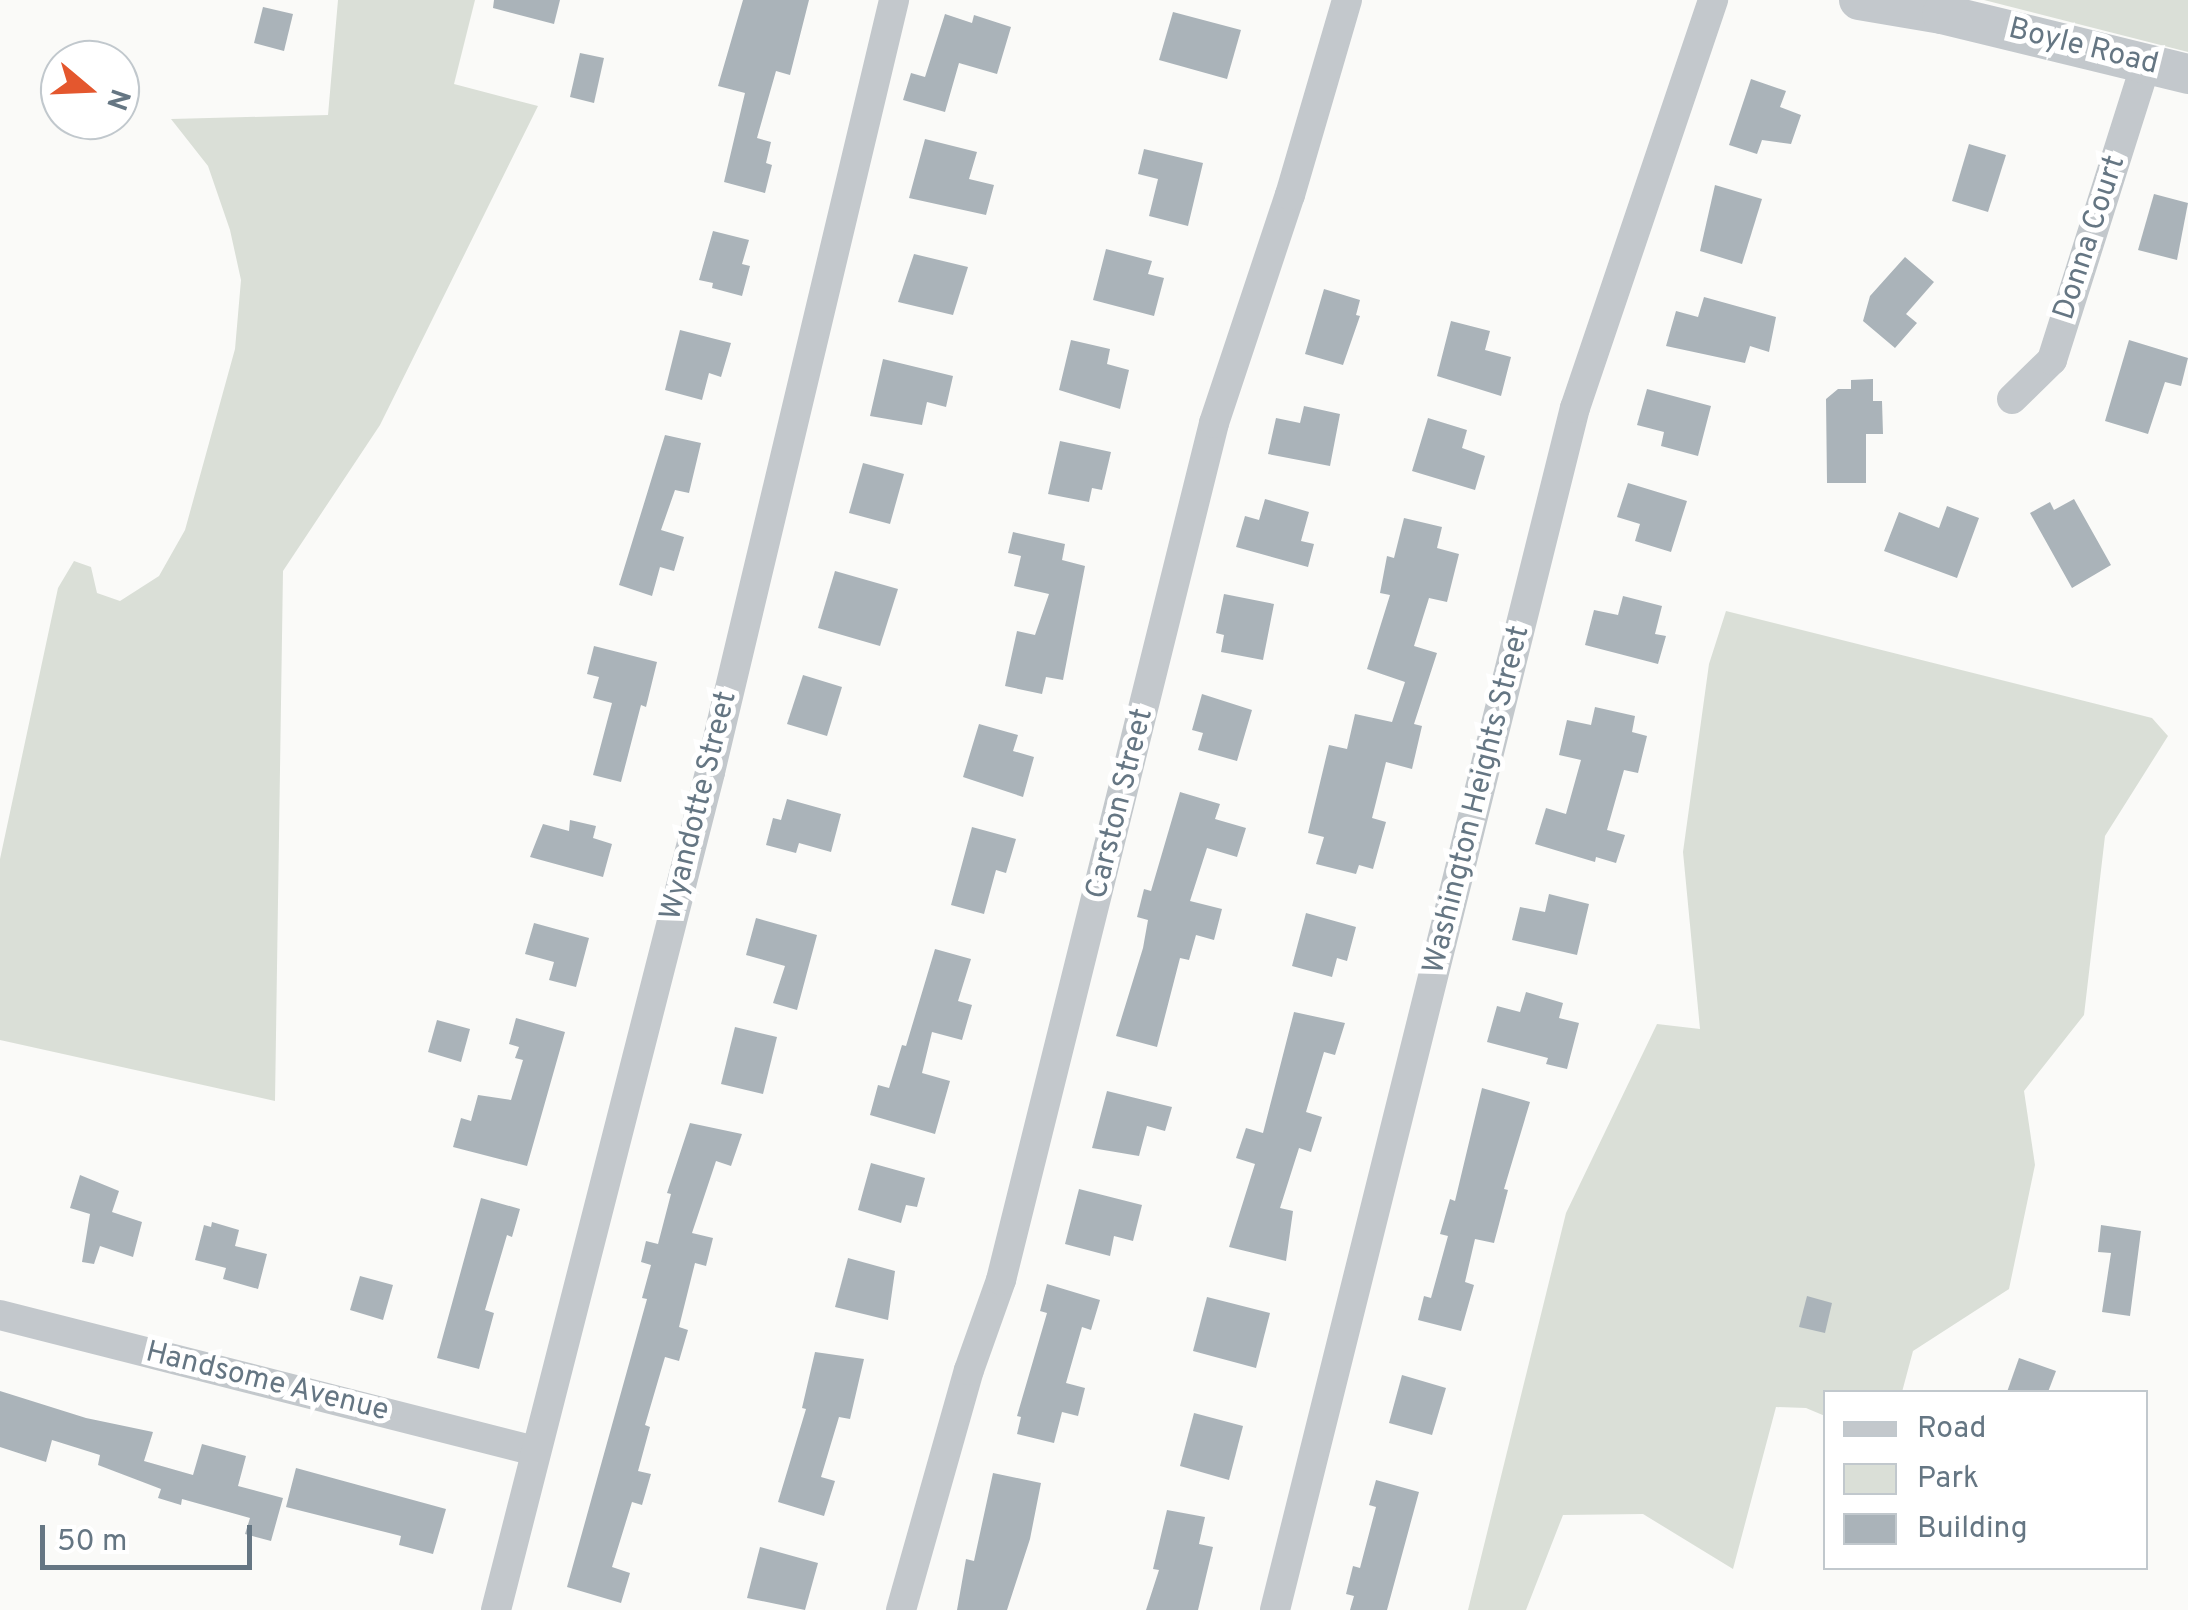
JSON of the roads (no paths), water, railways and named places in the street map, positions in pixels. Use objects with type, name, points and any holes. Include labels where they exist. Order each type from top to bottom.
[{"type":"street","name":"Wyandotte Street","points":[[496,1610],[710,772],[894,0]]},
{"type":"street","name":"Carston Street","points":[[901,1610],[969,1370],[1001,1280],[1214,423],[1290,194],[1347,0]]},
{"type":"street","name":"Washington Heights Street","points":[[1275,1610],[1574,408],[1713,0]]},
{"type":"street","name":"Boyle Road","points":[[1859,0],[1942,14],[2188,74]]},
{"type":"street","name":"Donna Court","points":[[2012,399],[2052,360],[2146,64]]},
{"type":"street","name":"Handsome Avenue","points":[[0,1315],[535,1452]]}]
